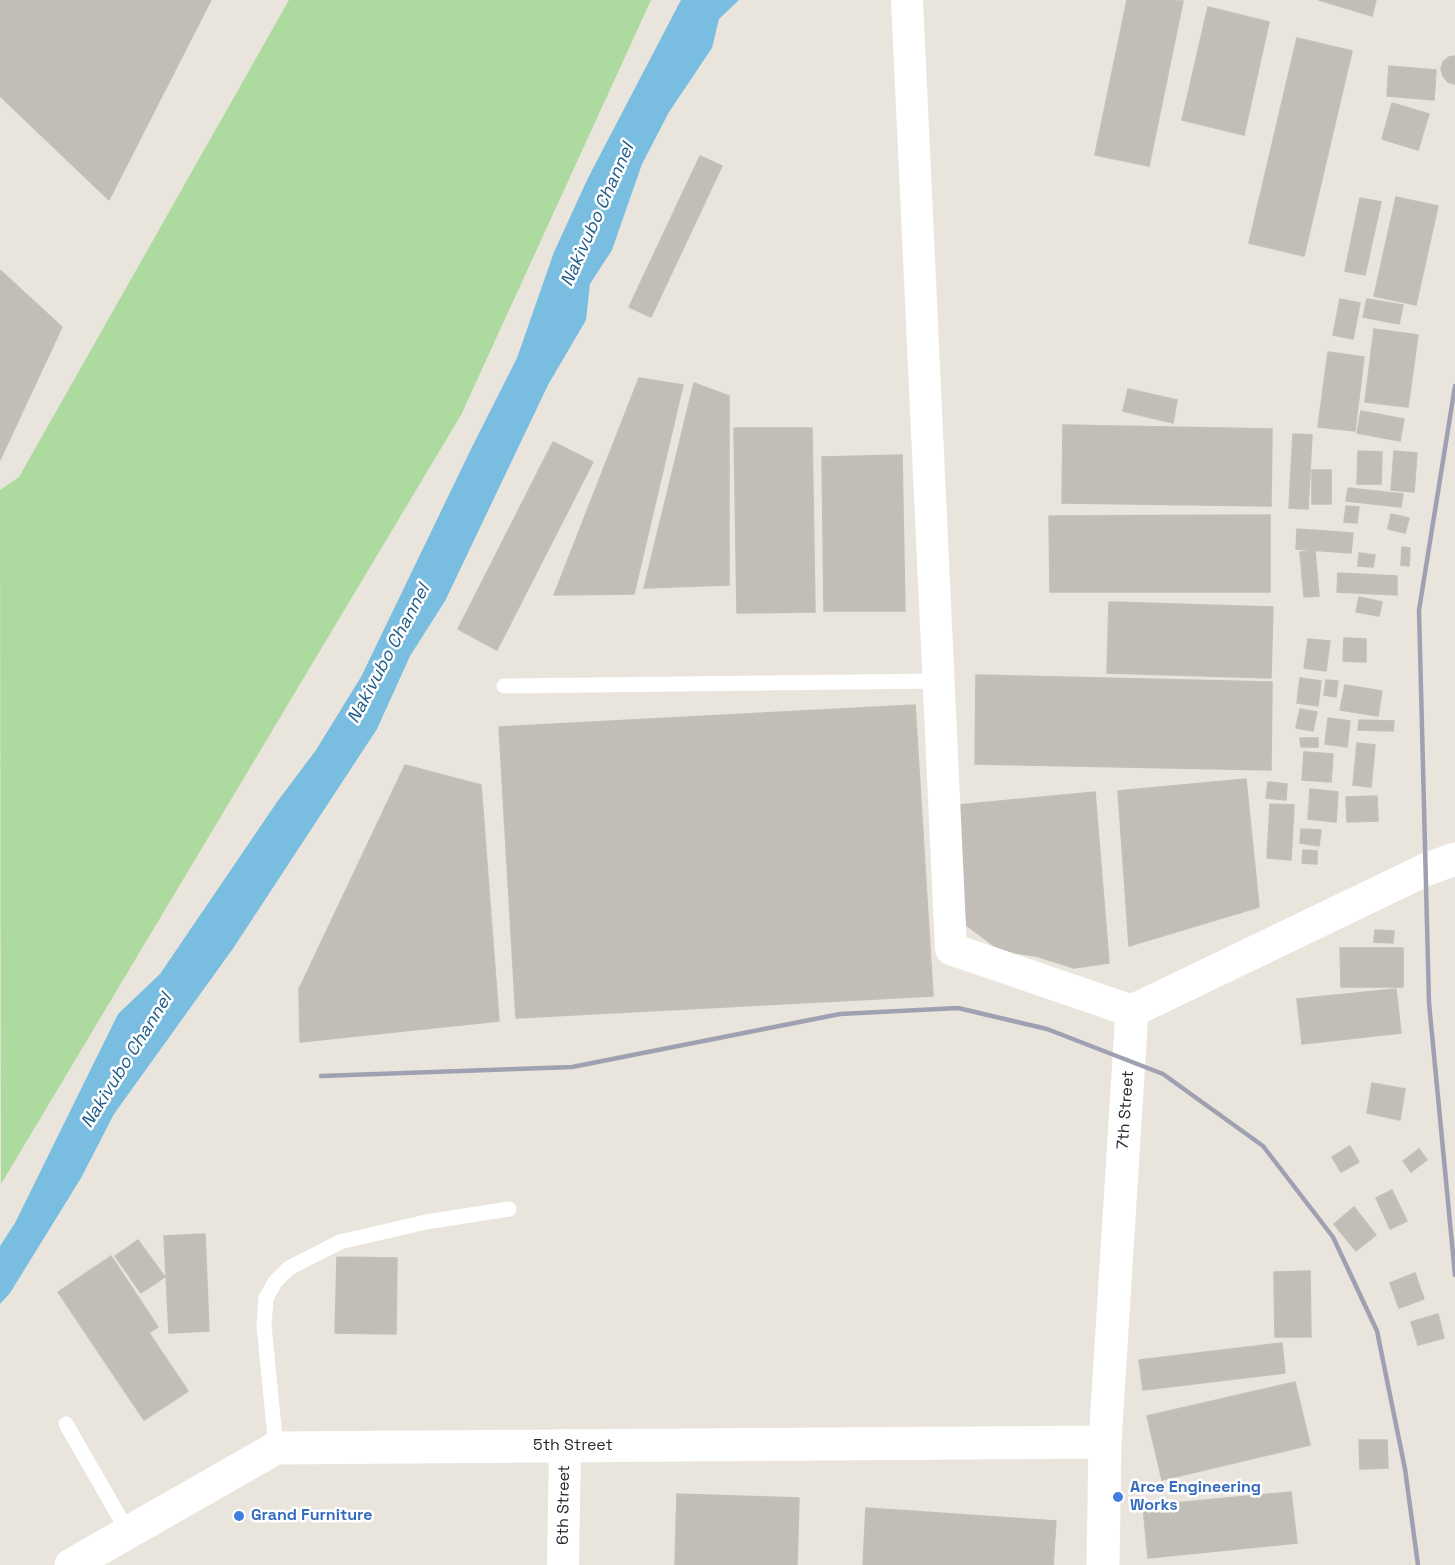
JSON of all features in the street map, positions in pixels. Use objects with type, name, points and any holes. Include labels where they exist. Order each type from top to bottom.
[{"type":"street","points":[[907,0],[951,949],[1132,1011],[1415,875],[1455,859]]},
{"type":"street","name":"7th Street","points":[[1103,1565],[1106,1442],[1132,1011]]},
{"type":"street","name":"5th Street","points":[[71,1565],[276,1448],[1106,1442]]},
{"type":"street","name":"6th Street","points":[[563,1565],[565,1446]]},
{"type":"lane","points":[[504,686],[939,681]]},
{"type":"lane","points":[[276,1448],[264,1326],[266,1298],[275,1282],[289,1268],[340,1242],[426,1222],[509,1209]]},
{"type":"lane","points":[[66,1424],[128,1533]]},
{"type":"green space","points":[[289,0],[651,0],[461,415],[1,1184],[0,490],[19,477]]},
{"type":"water","name":"Nakivubo Channel","points":[[681,0],[739,0],[719,19],[712,48],[669,112],[642,164],[612,250],[590,284],[586,320],[548,385],[445,601],[410,656],[377,729],[234,947],[114,1114],[81,1178],[10,1293],[0,1304],[0,1246],[15,1223],[118,1014],[160,974],[277,802],[316,750],[361,677],[517,358],[554,252],[588,178]]},
{"type":"building","points":[[0,0],[54,0],[0,56]]},
{"type":"building","points":[[54,0],[211,0],[109,200],[0,96],[0,56]]},
{"type":"building","points":[[1127,0],[1183,1],[1149,166],[1095,155]]},
{"type":"building","points":[[1319,0],[1376,0],[1372,16]]},
{"type":"building","points":[[1208,7],[1269,22],[1244,135],[1182,120]]},
{"type":"building","points":[[1297,38],[1352,51],[1304,256],[1249,243]]},
{"type":"building","points":[[1455,56],[1455,84],[1448,82],[1441,69],[1443,62]]},
{"type":"building","points":[[1389,66],[1436,70],[1434,100],[1387,96]]},
{"type":"building","points":[[1392,103],[1429,114],[1418,150],[1382,139]]},
{"type":"building","points":[[700,156],[722,166],[651,317],[629,307]]},
{"type":"building","points":[[1396,197],[1438,206],[1416,305],[1374,296]]},
{"type":"building","points":[[1360,198],[1381,202],[1365,275],[1345,271]]},
{"type":"building","points":[[0,270],[62,327],[0,460]]},
{"type":"building","points":[[1340,299],[1360,303],[1353,339],[1333,335]]},
{"type":"building","points":[[1367,299],[1403,305],[1399,324],[1363,317]]},
{"type":"building","points":[[1374,329],[1418,335],[1408,407],[1365,402]]},
{"type":"building","points":[[1328,352],[1364,357],[1355,431],[1318,427]]},
{"type":"building","points":[[639,378],[683,385],[634,594],[554,595]]},
{"type":"building","points":[[694,383],[729,396],[729,585],[644,588]]},
{"type":"building","points":[[1128,389],[1177,400],[1173,423],[1123,411]]},
{"type":"building","points":[[1361,411],[1404,419],[1400,441],[1357,433]]},
{"type":"building","points":[[1063,425],[1272,429],[1271,506],[1062,503]]},
{"type":"building","points":[[734,428],[812,428],[815,612],[737,613]]},
{"type":"building","points":[[1293,434],[1312,435],[1308,509],[1289,508]]},
{"type":"building","points":[[553,442],[593,462],[497,650],[458,629]]},
{"type":"building","points":[[1358,451],[1382,452],[1381,484],[1357,484]]},
{"type":"building","points":[[1394,451],[1417,453],[1414,492],[1391,490]]},
{"type":"building","points":[[902,455],[905,611],[824,611],[822,457]]},
{"type":"building","points":[[1312,470],[1331,470],[1331,504],[1312,504]]},
{"type":"building","points":[[1348,488],[1403,494],[1401,507],[1346,501]]},
{"type":"building","points":[[1346,506],[1359,507],[1357,523],[1344,522]]},
{"type":"building","points":[[1391,514],[1409,518],[1405,533],[1388,529]]},
{"type":"building","points":[[1270,515],[1270,592],[1050,592],[1049,516]]},
{"type":"building","points":[[1297,529],[1353,533],[1351,553],[1296,549]]},
{"type":"building","points":[[1402,547],[1410,548],[1409,566],[1401,565]]},
{"type":"building","points":[[1315,551],[1319,596],[1304,597],[1300,552]]},
{"type":"building","points":[[1359,553],[1375,555],[1373,567],[1358,566]]},
{"type":"building","points":[[1338,573],[1397,576],[1397,595],[1337,592]]},
{"type":"building","points":[[1359,597],[1382,602],[1379,616],[1356,612]]},
{"type":"building","points":[[1109,602],[1273,607],[1271,678],[1107,673]]},
{"type":"building","points":[[1344,638],[1366,639],[1366,662],[1343,661]]},
{"type":"building","points":[[1308,639],[1330,641],[1326,671],[1304,668]]},
{"type":"building","points":[[976,675],[1272,682],[1271,770],[975,764]]},
{"type":"building","points":[[1300,678],[1321,681],[1318,706],[1297,703]]},
{"type":"building","points":[[1326,680],[1338,681],[1336,697],[1324,695]]},
{"type":"building","points":[[1345,685],[1382,691],[1378,716],[1340,710]]},
{"type":"building","points":[[915,705],[933,996],[516,1018],[499,727]]},
{"type":"building","points":[[1300,709],[1317,712],[1313,731],[1296,728]]},
{"type":"building","points":[[1328,718],[1350,721],[1347,747],[1325,744]]},
{"type":"building","points":[[1359,720],[1394,721],[1393,731],[1358,730]]},
{"type":"building","points":[[1300,738],[1318,738],[1318,747],[1301,747]]},
{"type":"building","points":[[1357,743],[1375,745],[1371,787],[1353,785]]},
{"type":"building","points":[[1304,752],[1333,754],[1331,782],[1302,780]]},
{"type":"building","points":[[405,765],[481,785],[499,1021],[300,1042],[299,989]]},
{"type":"building","points":[[1246,779],[1259,907],[1129,946],[1118,791]]},
{"type":"building","points":[[1268,782],[1287,784],[1286,800],[1266,798]]},
{"type":"building","points":[[1310,789],[1338,792],[1336,822],[1308,819]]},
{"type":"building","points":[[1095,792],[1109,963],[1074,968],[1036,956],[1001,951],[951,914],[948,806]]},
{"type":"building","points":[[1377,796],[1378,821],[1347,822],[1346,797]]},
{"type":"building","points":[[1270,804],[1294,805],[1291,860],[1267,858]]},
{"type":"building","points":[[1301,829],[1321,830],[1319,846],[1300,843]]},
{"type":"building","points":[[1303,850],[1317,851],[1317,864],[1302,863]]},
{"type":"building","points":[[1375,930],[1394,931],[1393,943],[1374,942]]},
{"type":"building","points":[[1340,948],[1403,948],[1403,987],[1341,987]]},
{"type":"building","points":[[1396,989],[1401,1033],[1302,1044],[1297,999]]},
{"type":"building","points":[[1372,1083],[1405,1089],[1400,1120],[1367,1113]]},
{"type":"building","points":[[1350,1146],[1359,1162],[1341,1172],[1332,1157]]},
{"type":"building","points":[[1419,1149],[1427,1160],[1411,1172],[1403,1161]]},
{"type":"building","points":[[1392,1190],[1407,1221],[1390,1229],[1376,1198]]},
{"type":"building","points":[[1354,1207],[1376,1235],[1356,1251],[1334,1224]]},
{"type":"building","points":[[205,1234],[209,1331],[169,1333],[164,1236]]},
{"type":"building","points":[[138,1240],[165,1277],[141,1293],[115,1256]]},
{"type":"building","points":[[111,1256],[158,1327],[149,1333],[188,1391],[144,1420],[58,1292]]},
{"type":"building","points":[[337,1257],[397,1258],[396,1334],[335,1333]]},
{"type":"building","points":[[1310,1271],[1311,1337],[1275,1337],[1274,1272]]},
{"type":"building","points":[[1415,1273],[1424,1299],[1399,1308],[1390,1283]]},
{"type":"building","points":[[1438,1314],[1444,1338],[1418,1345],[1411,1322]]},
{"type":"building","points":[[1282,1343],[1285,1373],[1143,1390],[1139,1360]]},
{"type":"building","points":[[1295,1382],[1310,1445],[1162,1480],[1147,1416]]},
{"type":"building","points":[[1359,1440],[1387,1440],[1388,1468],[1360,1469]]},
{"type":"building","points":[[1291,1492],[1297,1543],[1148,1558],[1143,1506]]},
{"type":"building","points":[[677,1494],[799,1498],[797,1565],[675,1565]]},
{"type":"building","points":[[866,1508],[1056,1521],[1053,1565],[863,1565]]},
{"type":"railway","points":[[1455,386],[1419,610],[1429,1003],[1455,1275]]},
{"type":"railway","points":[[321,1076],[572,1067],[840,1014],[958,1008],[1047,1029],[1163,1074],[1263,1146],[1333,1237],[1377,1331],[1405,1469],[1418,1565]]},
{"type":"place","name":"Arce Engineering Works","points":[[1118,1497]]},
{"type":"place","name":"Grand Furniture","points":[[239,1516]]}]
